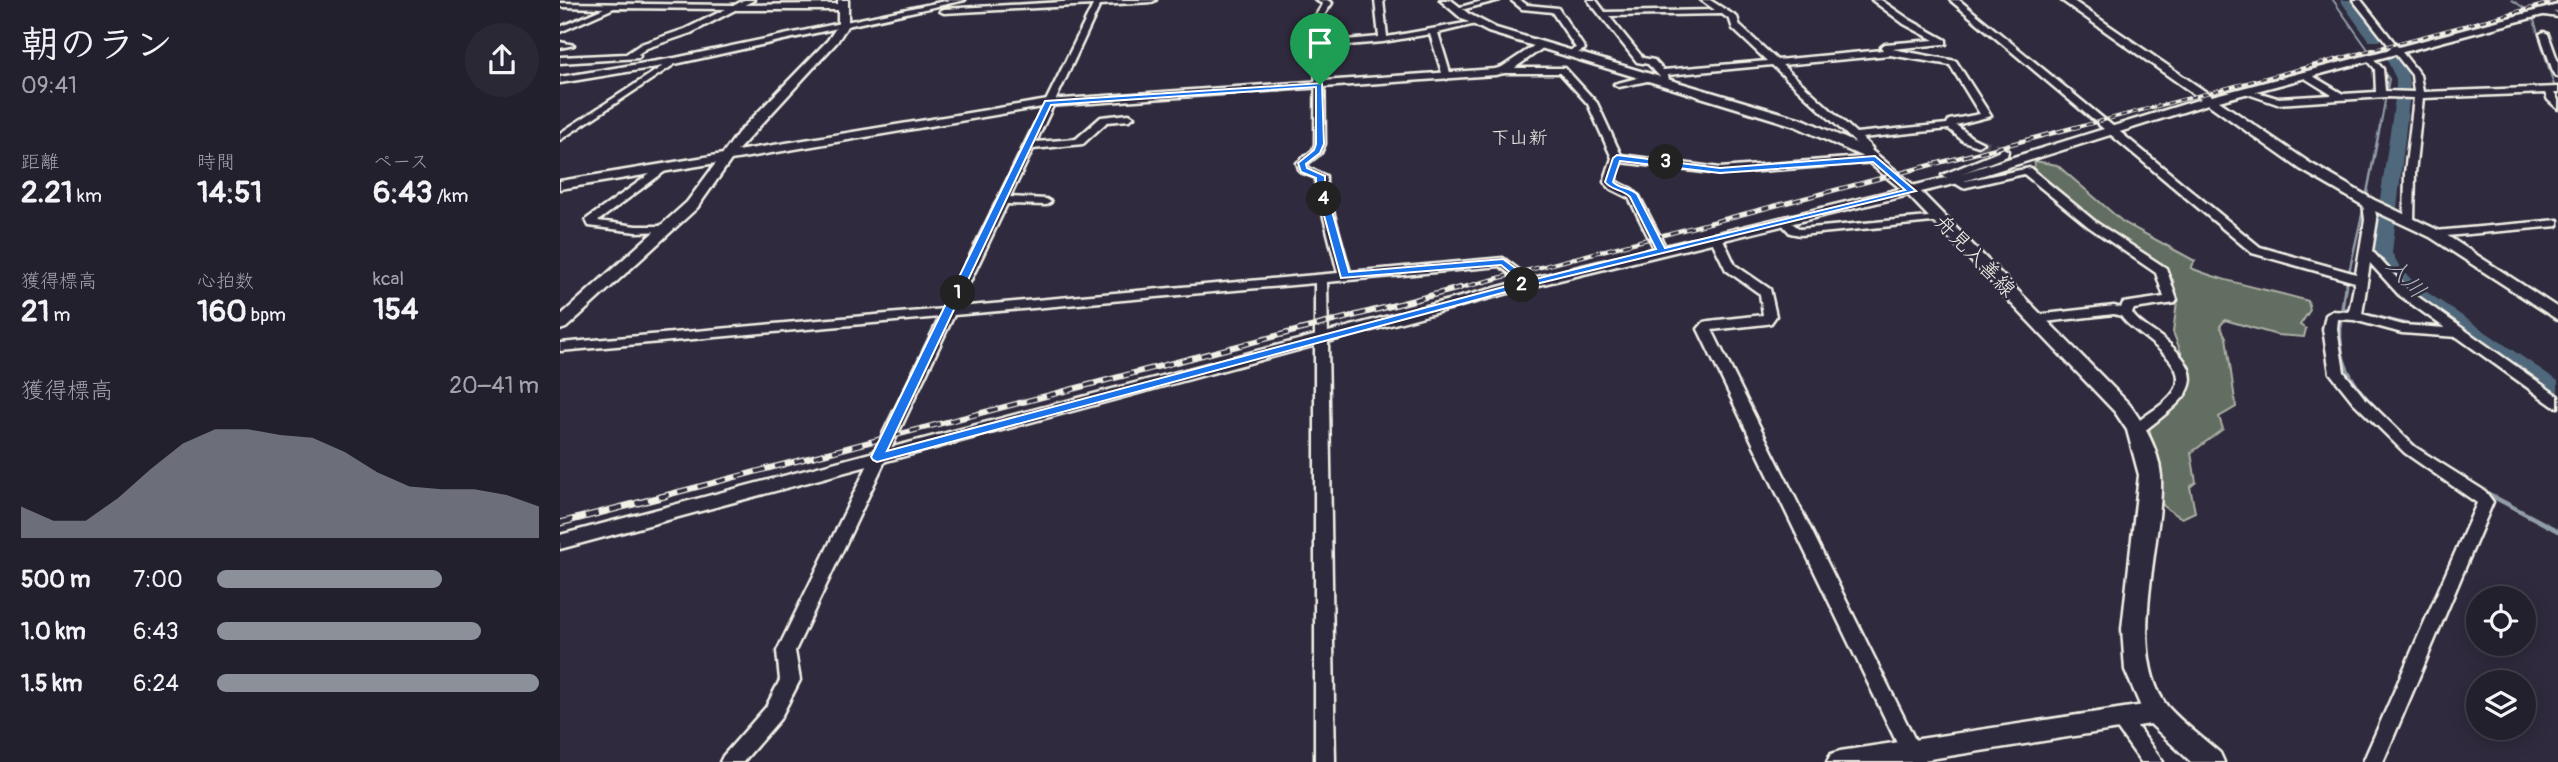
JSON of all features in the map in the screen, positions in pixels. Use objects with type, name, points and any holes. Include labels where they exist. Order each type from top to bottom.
[{"type":"main road","name":"舟見入善線","points":[[1445,0],[1476,23],[1569,54],[1659,78],[1800,123],[1871,156],[1912,191],[2122,408],[2137,430],[2150,475],[2134,629],[2138,670],[2157,713],[2210,762]]},
{"type":"street","points":[[560,30],[627,0]]},
{"type":"street","points":[[627,57],[644,46],[688,31],[750,0]]},
{"type":"street","points":[[560,80],[675,61],[961,0]]},
{"type":"street","points":[[908,13],[1153,0]]},
{"type":"street","points":[[1319,0],[1328,2],[1320,15],[1320,144],[1317,151],[1302,163],[1304,170],[1321,176],[1321,186],[1345,276]]},
{"type":"street","points":[[1379,0],[1383,40]]},
{"type":"street","points":[[1457,9],[1493,0]]},
{"type":"street","points":[[1515,0],[1525,7],[1555,10],[1581,49],[1569,54]]},
{"type":"street","points":[[1592,0],[1640,60],[1651,62],[1659,78]]},
{"type":"street","points":[[1617,158],[1720,171],[1871,156],[1856,136],[1736,27],[1734,19],[1705,0]]},
{"type":"street","points":[[1876,0],[1907,22],[1943,42],[1885,47],[1891,52]]},
{"type":"street","points":[[1954,0],[2256,250],[2359,279]]},
{"type":"street","points":[[2066,0],[2305,166],[2373,204],[2435,234],[2558,314]]},
{"type":"street","points":[[2357,0],[2387,42],[2398,51],[2416,75],[2410,173],[2404,219]]},
{"type":"street","points":[[730,762],[772,713],[790,680],[786,651],[1098,2]]},
{"type":"street","points":[[560,5],[736,7],[843,3],[842,27],[832,42],[758,118],[726,156],[692,205],[560,325]]},
{"type":"street","points":[[560,542],[1530,283],[1912,191],[2210,100],[2558,8]]},
{"type":"street","points":[[1602,14],[1722,12]]},
{"type":"street","points":[[2541,12],[2558,15]]},
{"type":"street","points":[[1320,45],[1383,40],[1476,23]]},
{"type":"street","points":[[1433,31],[1447,76]]},
{"type":"street","points":[[2558,39],[2544,34],[2558,74]]},
{"type":"street","points":[[1505,70],[1542,45]]},
{"type":"street","points":[[560,60],[675,52],[675,61]]},
{"type":"street","points":[[1619,84],[1774,62],[1891,52],[1953,63],[1986,116],[1952,122],[1951,126]]},
{"type":"street","points":[[1556,69],[1585,58]]},
{"type":"street","points":[[2370,58],[2379,69],[2383,94]]},
{"type":"street","points":[[560,66],[571,60]]},
{"type":"street","points":[[560,137],[675,61]]},
{"type":"street","points":[[560,185],[1048,103],[1505,70],[1556,69],[1562,70],[1592,103],[1617,158],[1609,182],[1614,188],[1630,191],[1634,196],[1661,250]]},
{"type":"street","points":[[2306,75],[2342,97]]},
{"type":"street","points":[[2244,91],[2269,101],[2383,94],[2554,90],[2551,98],[2558,106]]},
{"type":"street","points":[[1028,146],[1079,142],[1104,119],[1129,117]]},
{"type":"street","points":[[1856,136],[1951,126],[1967,139],[1978,143]]},
{"type":"street","points":[[2003,151],[2003,154],[1947,175],[1964,185],[2026,170],[2093,225],[2162,271],[2171,300],[2128,306],[2126,313]]},
{"type":"street","points":[[664,167],[592,220],[593,224],[667,229]]},
{"type":"street","points":[[1002,200],[1046,202]]},
{"type":"street","points":[[2355,316],[2373,204]]},
{"type":"street","points":[[1785,221],[1794,231],[1800,232],[1939,219]]},
{"type":"street","points":[[2435,234],[2558,223]]},
{"type":"street","points":[[1716,237],[1730,267],[1766,292],[1770,316],[1766,320],[1709,325],[1705,329],[1913,756]]},
{"type":"street","points":[[2366,252],[2403,292],[2558,403]]},
{"type":"street","points":[[560,347],[1503,262],[1530,283]]},
{"type":"street","points":[[1321,279],[1325,762]]},
{"type":"street","points":[[2036,319],[2114,310],[2126,313],[2131,321],[2180,361],[2184,376],[2182,390],[2137,430]]},
{"type":"street","points":[[2373,762],[2485,502],[2479,495],[2410,450],[2358,399],[2337,373],[2330,329],[2332,315],[2355,316],[2402,329],[2461,333]]},
{"type":"street","points":[[1840,762],[1913,756],[2157,713]]},
{"type":"street","points":[[2121,720],[2153,762]]},
{"type":"green space","points":[[2035,161],[2057,165],[2123,222],[2195,261],[2191,268],[2308,301],[2310,310],[2300,325],[2306,329],[2304,337],[2277,335],[2225,320],[2220,326],[2226,337],[2236,407],[2219,417],[2223,429],[2191,453],[2196,482],[2190,487],[2195,512],[2182,518],[2165,507],[2161,501],[2149,426],[2188,391],[2190,375],[2173,332],[2177,302],[2173,280],[2166,270],[2096,223],[2033,168]]},
{"type":"waterway","points":[[2333,0],[2389,79],[2380,128]]},
{"type":"waterway","name":"入川","points":[[2346,0],[2374,38]]},
{"type":"waterway","points":[[2512,0],[2530,12],[2534,20],[2558,98]]},
{"type":"waterway","name":"入川","points":[[2393,58],[2403,79],[2403,92],[2382,253],[2393,272],[2411,290],[2558,392]]},
{"type":"waterway","points":[[2366,198],[2380,126]]},
{"type":"waterway","points":[[2345,290],[2364,206]]},
{"type":"waterway","points":[[2342,308],[2345,288]]},
{"type":"waterway","points":[[2342,308],[2410,325],[2446,326]]},
{"type":"waterway","points":[[2342,308],[2341,346],[2344,360],[2358,387],[2386,418]]},
{"type":"waterway","name":"入川","points":[[2454,325],[2463,325]]},
{"type":"waterway","points":[[2408,441],[2428,455]]},
{"type":"waterway","points":[[2484,491],[2496,497]]},
{"type":"waterway","points":[[2492,496],[2558,531]]},
{"type":"tunnel","points":[[1978,143],[2003,151]]},
{"type":"railway","points":[[2074,128],[2558,1]]},
{"type":"railway","points":[[1453,290],[2080,126]]},
{"type":"railway","points":[[659,497],[1460,288]]},
{"type":"railway","points":[[560,523],[665,496]]},
{"type":"district","name":"下山新","points":[[1519,138]]},
{"type":"route","points":[[1320,85],[1048,103],[877,457],[1530,283],[1912,191],[1875,159],[1720,171],[1671,162],[1617,158],[1609,182],[1614,188],[1630,191],[1634,196],[1661,250],[1530,283],[1503,262],[1345,276],[1321,186],[1321,176],[1304,170],[1302,163],[1317,151],[1320,144],[1320,85]]}]
